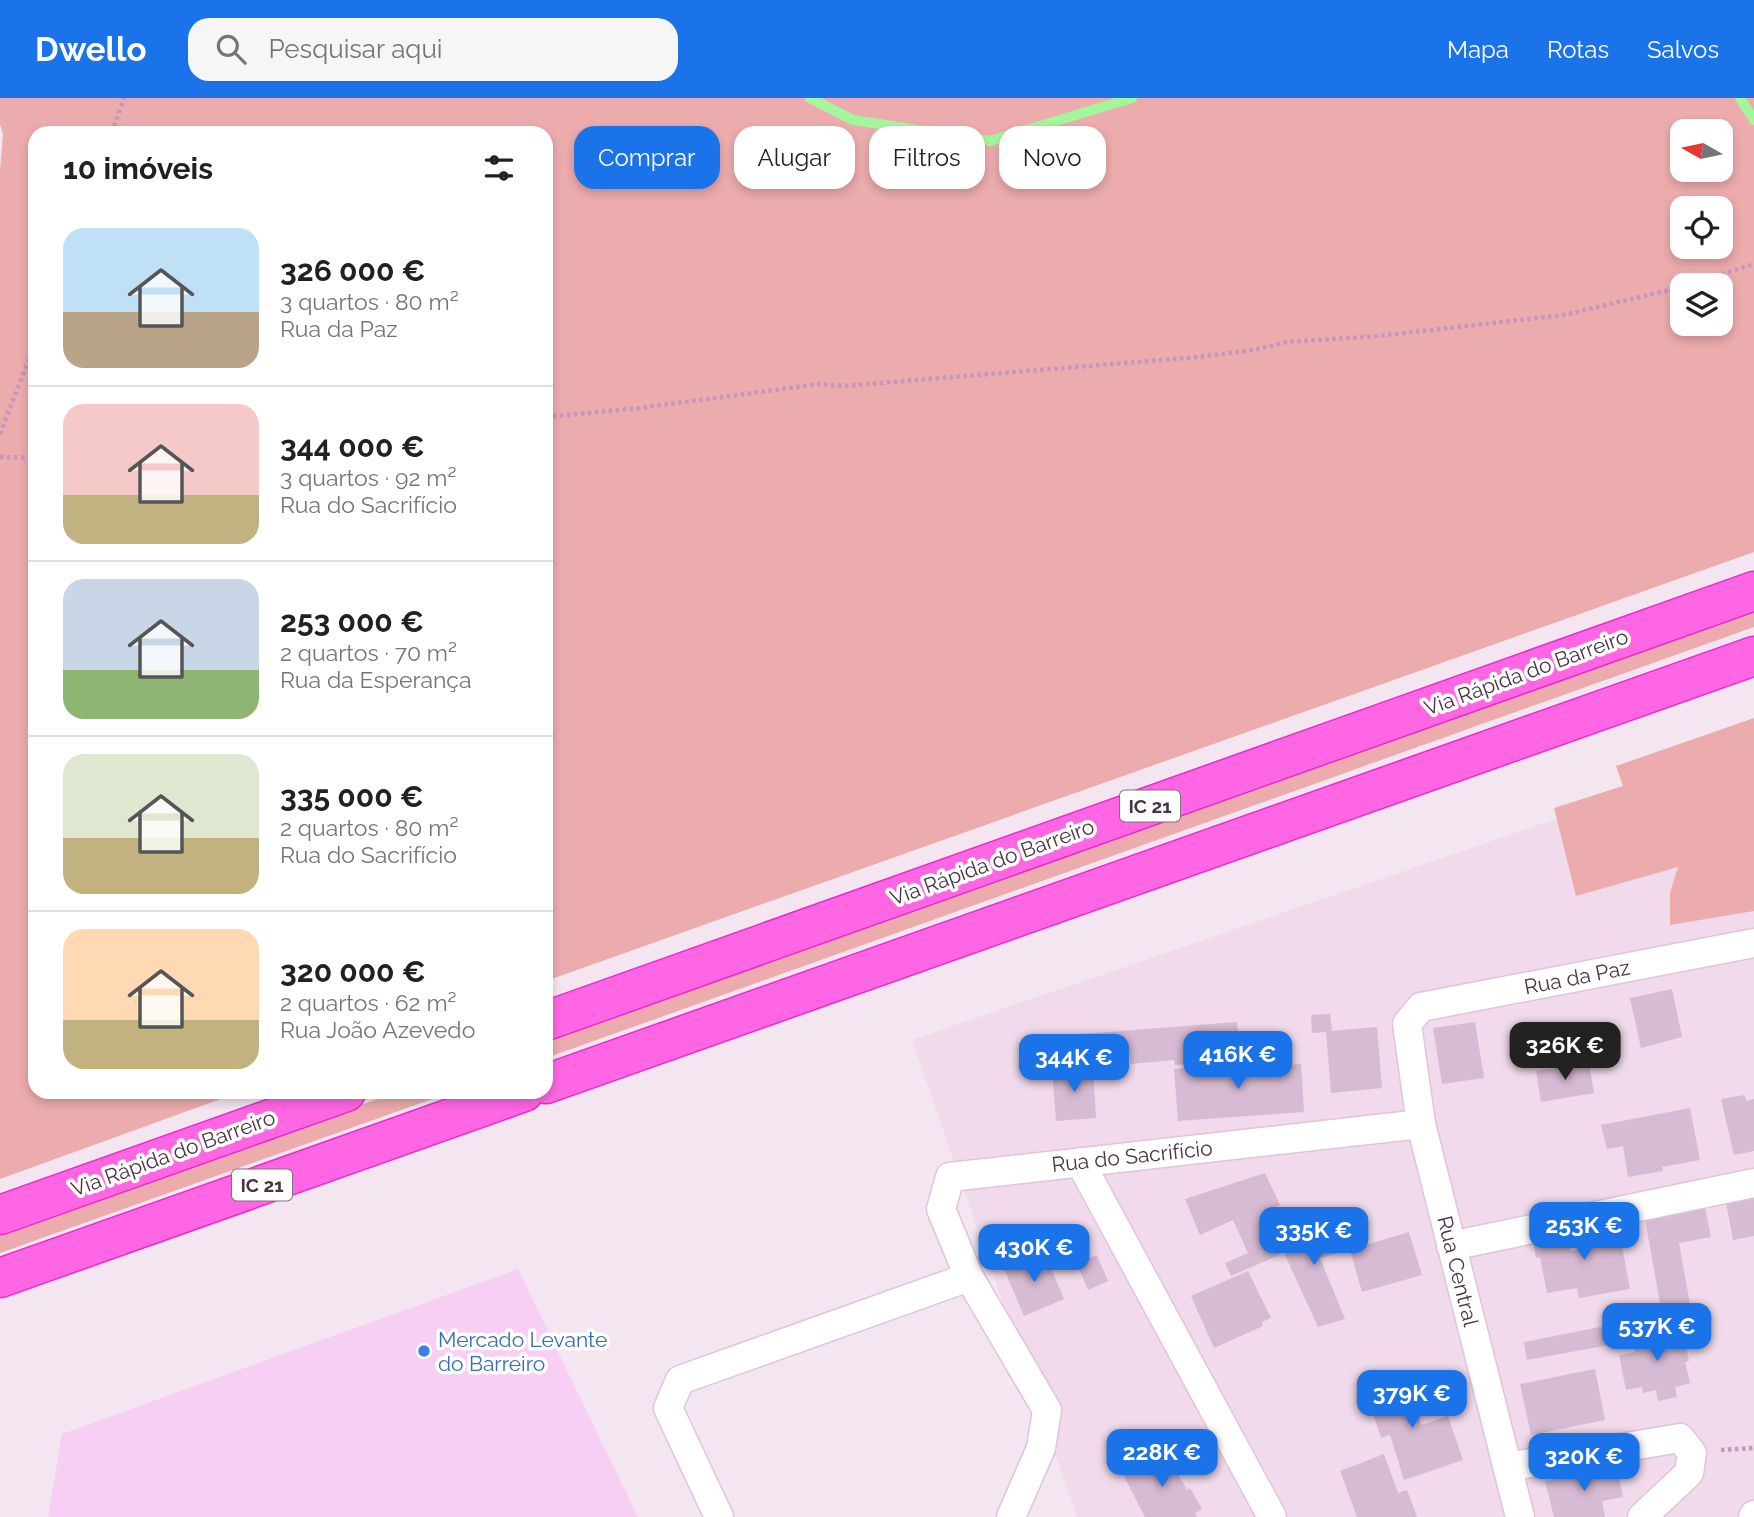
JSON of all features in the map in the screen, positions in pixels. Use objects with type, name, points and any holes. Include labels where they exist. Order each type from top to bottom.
[{"type":"highway","name":"Via Rápida do Barreiro","points":[[553,1019],[1754,591]]},
{"type":"highway","points":[[553,1082],[1754,656]]},
{"type":"highway","name":"Via Rápida do Barreiro","points":[[0,1215],[326,1099]]},
{"type":"highway","name":"IC 21","points":[[0,1278],[504,1099]]},
{"type":"street","name":"Rua da Paz","points":[[1407,1024],[1421,1007],[1754,943]]},
{"type":"street","name":"Rua Central","points":[[1407,1024],[1421,1124],[1520,1517]]},
{"type":"street","name":"Rua do Sacrifício","points":[[969,1277],[941,1209],[950,1177],[1421,1124]]},
{"type":"street","points":[[1080,1162],[1272,1517]]},
{"type":"street","points":[[1451,1246],[1754,1183]]},
{"type":"street","points":[[719,1517],[668,1408],[680,1380],[969,1277],[1047,1410],[1041,1448],[1011,1517]]},
{"type":"street","points":[[1507,1467],[1679,1438],[1692,1453],[1689,1473],[1642,1517]]},
{"type":"path","points":[[114,126],[124,98]]},
{"type":"path","points":[[1726,273],[1754,264]]},
{"type":"path","points":[[553,416],[820,384],[843,386],[1175,359],[1253,350],[1287,342],[1378,336],[1564,315],[1670,290]]},
{"type":"path","points":[[0,434],[28,361]]},
{"type":"path","points":[[0,457],[28,458]]},
{"type":"shaded area","points":[[0,98],[1754,98],[1754,552],[553,979],[553,126],[28,126],[28,1099],[221,1099],[0,1179],[0,170],[3,134],[0,124]]},
{"type":"shaded area","points":[[1754,608],[1754,627],[553,1056],[553,1036]]},
{"type":"shaded area","points":[[1754,718],[1754,911],[1670,925],[1670,893],[1678,867],[1576,896],[1554,808],[1623,786],[1616,766]]},
{"type":"shaded area","points":[[1754,751],[1754,1517],[1077,1517],[912,1040]]},
{"type":"shaded area","points":[[377,1099],[432,1099],[0,1253],[0,1234]]},
{"type":"shaded area","name":"Mercado Levante do Barreiro","points":[[518,1269],[638,1517],[48,1517],[62,1434]]},
{"type":"building","points":[[1672,989],[1682,1037],[1641,1048],[1630,998]]},
{"type":"building","points":[[1330,1014],[1332,1031],[1377,1027],[1382,1088],[1331,1093],[1326,1032],[1312,1033],[1311,1015]]},
{"type":"building","points":[[1237,1022],[1241,1059],[1175,1065],[1174,1060],[1130,1064],[1129,1051],[1046,1058],[1044,1037]]},
{"type":"building","points":[[1475,1022],[1484,1078],[1442,1084],[1433,1028]]},
{"type":"building","points":[[1589,1063],[1594,1093],[1541,1102],[1536,1071]]},
{"type":"building","points":[[1242,1064],[1243,1068],[1301,1064],[1304,1112],[1178,1121],[1174,1069]]},
{"type":"building","points":[[1093,1067],[1096,1118],[1056,1121],[1052,1070]]},
{"type":"building","points":[[1745,1095],[1746,1101],[1754,1099],[1754,1151],[1734,1155],[1721,1099]]},
{"type":"building","points":[[1690,1108],[1700,1160],[1662,1167],[1663,1171],[1628,1177],[1623,1146],[1607,1149],[1601,1125]]},
{"type":"building","points":[[1265,1173],[1280,1205],[1262,1213],[1281,1254],[1231,1276],[1225,1263],[1248,1253],[1233,1220],[1200,1235],[1185,1199]]},
{"type":"building","points":[[1754,1197],[1754,1236],[1733,1240],[1726,1202]]},
{"type":"building","points":[[1705,1208],[1711,1237],[1679,1243],[1691,1309],[1662,1314],[1645,1219]]},
{"type":"building","points":[[1325,1213],[1344,1251],[1320,1258],[1345,1319],[1318,1327],[1274,1231],[1290,1226],[1293,1234],[1315,1228],[1310,1217]]},
{"type":"building","points":[[1618,1224],[1620,1232],[1614,1233],[1615,1243],[1621,1241],[1630,1289],[1579,1298],[1577,1288],[1547,1293],[1540,1257],[1536,1258],[1533,1242]],"holes":[[[1588,1238],[1590,1248],[1571,1251],[1569,1242]]]},
{"type":"building","points":[[1409,1232],[1422,1275],[1362,1292],[1350,1250]]},
{"type":"building","points":[[1044,1252],[1064,1299],[1024,1316],[1004,1269]]},
{"type":"building","points":[[1097,1255],[1108,1281],[1088,1290],[1077,1264]]},
{"type":"building","points":[[1248,1271],[1271,1318],[1262,1322],[1263,1326],[1214,1348],[1191,1296]]},
{"type":"building","points":[[1605,1326],[1609,1345],[1527,1360],[1524,1342]]},
{"type":"building","points":[[1663,1327],[1664,1331],[1682,1328],[1689,1361],[1685,1362],[1690,1383],[1675,1387],[1677,1397],[1658,1401],[1656,1390],[1643,1393],[1642,1387],[1626,1390],[1619,1355],[1635,1352],[1631,1334]]},
{"type":"building","points":[[1595,1369],[1605,1420],[1531,1435],[1520,1384]]},
{"type":"building","points":[[1405,1375],[1421,1425],[1448,1416],[1463,1460],[1404,1480],[1390,1435],[1381,1438],[1365,1388]]},
{"type":"building","points":[[1168,1449],[1187,1490],[1190,1488],[1202,1509],[1195,1513],[1197,1517],[1145,1517],[1123,1474]]},
{"type":"building","points":[[1384,1454],[1398,1493],[1407,1490],[1417,1517],[1357,1517],[1340,1471]]},
{"type":"building","points":[[1617,1467],[1623,1497],[1602,1501],[1605,1517],[1554,1517],[1545,1481]]},
{"type":"waterway","points":[[810,98],[853,120],[990,141],[1132,98]]},
{"type":"waterway","points":[[1740,98],[1754,120]]},
{"type":"place","name":"Mercado Levante do Barreiro","points":[[424,1351]]}]
